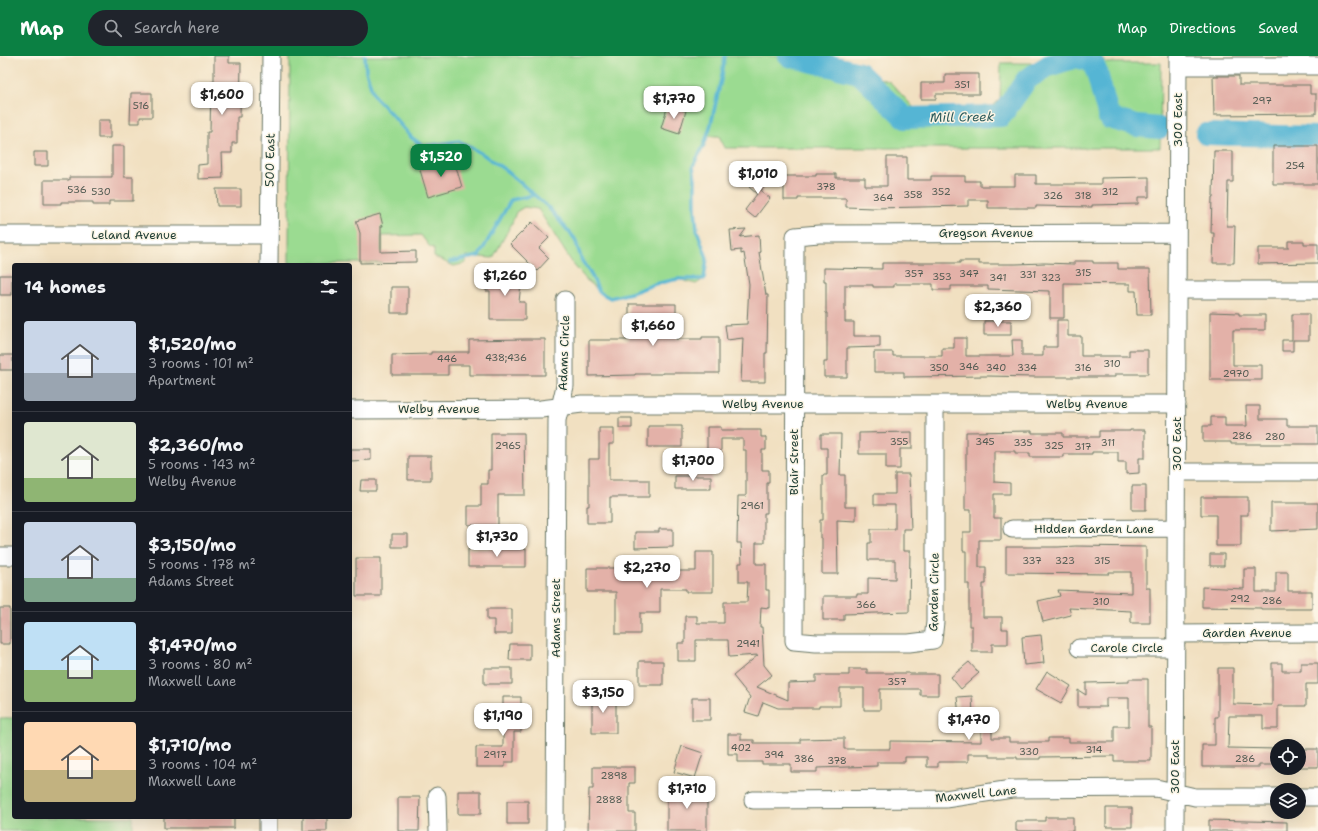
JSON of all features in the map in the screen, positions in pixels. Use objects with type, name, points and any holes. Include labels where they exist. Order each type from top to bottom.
[{"type":"street","name":"500 East","points":[[269,263],[271,56]]},
{"type":"street","points":[[1178,61],[1318,66]]},
{"type":"street","name":"300 East","points":[[1175,831],[1178,61]]},
{"type":"street","name":"Gregson Avenue","points":[[795,236],[819,234],[1177,233]]},
{"type":"street","name":"Leland Avenue","points":[[0,235],[269,235]]},
{"type":"street","name":"Blair Street","points":[[794,641],[795,236]]},
{"type":"street","points":[[1177,290],[1318,290]]},
{"type":"street","name":"Adams Circle","points":[[560,406],[564,386],[565,300]]},
{"type":"street","name":"Welby Avenue","points":[[352,410],[541,409],[590,404],[1177,404]]},
{"type":"street","name":"Garden Circle","points":[[794,641],[816,643],[910,643],[933,640],[935,622],[936,404]]},
{"type":"street","name":"Adams Street","points":[[555,831],[557,420],[560,406]]},
{"type":"street","points":[[1176,472],[1318,472]]},
{"type":"street","name":"Hidden Garden Lane","points":[[1012,529],[1176,528]]},
{"type":"street","points":[[0,556],[12,556]]},
{"type":"street","name":"Garden Avenue","points":[[1176,641],[1318,633]]},
{"type":"street","name":"Carole Circle","points":[[1079,648],[1176,641]]},
{"type":"street","name":"Maxwell Lane","points":[[753,800],[945,799],[1012,789],[1156,788],[1195,797],[1270,797]]},
{"type":"street","points":[[437,796],[438,831]]},
{"type":"street","points":[[1306,797],[1318,797]]},
{"type":"street","points":[[268,819],[268,831]]},
{"type":"green space","points":[[290,56],[821,56],[836,61],[853,61],[853,68],[890,82],[914,108],[991,108],[1000,99],[1001,63],[1043,63],[1064,56],[1099,56],[1107,63],[1161,63],[1160,148],[725,148],[719,136],[707,136],[693,166],[697,230],[707,258],[704,279],[696,284],[678,279],[655,284],[631,293],[610,298],[589,283],[573,264],[538,209],[524,207],[516,212],[512,223],[493,258],[466,256],[466,263],[454,266],[434,257],[434,248],[430,247],[421,235],[382,236],[382,263],[289,263]]},
{"type":"green space","points":[[0,718],[12,718],[12,819],[133,819],[133,831],[0,831]]},
{"type":"building","points":[[214,56],[229,56],[229,63],[241,63],[240,117],[237,117],[237,143],[232,143],[232,153],[222,153],[223,178],[198,179],[198,165],[207,164],[207,132],[210,132],[211,82],[214,82]]},
{"type":"building","points":[[945,74],[979,74],[979,94],[936,94],[936,99],[921,99],[921,83],[945,83]]},
{"type":"building","points":[[1213,76],[1239,76],[1239,85],[1310,85],[1310,94],[1316,94],[1316,114],[1214,115]]},
{"type":"building","points":[[131,93],[152,93],[152,117],[140,117],[140,123],[130,123]]},
{"type":"building","points":[[668,105],[686,111],[679,134],[661,128]]},
{"type":"building","points":[[98,120],[110,120],[110,138],[98,138]]},
{"type":"building","points":[[112,146],[124,146],[124,177],[133,177],[133,201],[109,201],[109,205],[93,205],[93,202],[61,202],[61,204],[44,204],[44,180],[69,180],[69,177],[112,177]]},
{"type":"building","points":[[1273,146],[1318,146],[1318,184],[1273,184]]},
{"type":"building","points":[[1214,151],[1233,151],[1233,182],[1228,182],[1227,226],[1235,226],[1234,263],[1213,263],[1214,233],[1211,233]]},
{"type":"building","points":[[34,152],[48,152],[48,166],[34,166]]},
{"type":"building","points":[[887,157],[907,157],[907,180],[931,180],[931,176],[965,176],[965,181],[980,181],[980,186],[1015,186],[1015,175],[1036,175],[1036,184],[1101,184],[1101,178],[1149,177],[1149,197],[1138,197],[1138,204],[1092,205],[1092,207],[1036,206],[1036,208],[988,208],[988,200],[968,200],[968,206],[873,208],[846,207],[846,198],[798,198],[798,200],[784,200],[784,176],[816,176],[816,174],[836,174],[836,178],[865,178],[865,186],[887,186]]},
{"type":"building","points":[[454,160],[462,187],[428,197],[420,170]]},
{"type":"building","points":[[760,172],[770,180],[761,191],[770,198],[755,218],[745,210],[757,194],[749,187]]},
{"type":"building","points":[[216,189],[241,189],[241,206],[217,206]]},
{"type":"building","points":[[380,214],[383,226],[381,226],[381,252],[416,251],[416,262],[360,263],[360,233],[356,221]]},
{"type":"building","points":[[532,222],[549,238],[539,248],[549,258],[537,271],[510,244]]},
{"type":"building","points":[[746,229],[740,237],[759,235],[759,252],[766,295],[768,295],[765,382],[741,382],[743,338],[727,340],[725,325],[747,324],[749,284],[744,253],[741,254],[741,250],[732,251],[730,230]]},
{"type":"building","points":[[1288,241],[1304,241],[1304,244],[1318,244],[1318,263],[1258,264],[1258,248],[1288,248]]},
{"type":"building","points":[[960,261],[979,261],[979,264],[1074,264],[1074,261],[1093,261],[1093,263],[1118,263],[1118,269],[1150,269],[1151,315],[1137,315],[1136,291],[1130,291],[1130,284],[1064,283],[1064,318],[1050,318],[1050,291],[988,289],[988,286],[951,286],[951,290],[933,290],[933,284],[894,284],[894,287],[845,285],[845,322],[854,322],[854,336],[880,336],[880,347],[847,348],[847,377],[824,377],[824,362],[827,362],[827,313],[824,268],[882,269],[882,263],[960,263]]},
{"type":"building","points":[[488,272],[522,274],[519,302],[525,302],[525,320],[490,320],[490,291],[486,291]]},
{"type":"building","points":[[0,275],[12,275],[12,295],[0,295]]},
{"type":"building","points":[[391,287],[408,287],[408,313],[391,313]]},
{"type":"building","points":[[629,304],[676,304],[676,339],[702,339],[702,337],[719,337],[719,373],[662,373],[589,376],[589,340],[629,340]]},
{"type":"building","points":[[1210,312],[1239,313],[1239,315],[1265,315],[1265,330],[1233,330],[1233,365],[1262,365],[1262,380],[1210,380]]},
{"type":"building","points":[[1292,314],[1309,314],[1309,340],[1293,340],[1293,351],[1282,351],[1282,340],[1292,340]]},
{"type":"building","points":[[1057,320],[1068,320],[1068,336],[1081,336],[1081,356],[1129,356],[1129,350],[1148,350],[1148,374],[1115,374],[1115,377],[904,377],[904,372],[874,372],[874,352],[893,352],[893,356],[942,356],[942,348],[954,348],[954,338],[966,338],[966,356],[1013,356],[1012,340],[1022,340],[1022,356],[1043,356],[1043,347],[1057,347]]},
{"type":"building","points":[[984,321],[1011,321],[1011,335],[984,335]]},
{"type":"building","points":[[545,339],[545,375],[469,375],[469,365],[448,365],[448,375],[392,375],[392,355],[431,354],[431,352],[469,352],[469,340]]},
{"type":"building","points":[[0,355],[12,355],[12,370],[0,370]]},
{"type":"building","points":[[1246,406],[1260,406],[1260,419],[1287,419],[1287,426],[1318,426],[1318,444],[1231,444],[1231,442],[1203,442],[1203,426],[1211,426],[1211,417],[1225,417],[1225,426],[1247,426]]},
{"type":"building","points":[[619,418],[632,418],[632,428],[619,428]]},
{"type":"building","points":[[648,426],[682,426],[682,447],[648,447]]},
{"type":"building","points":[[707,427],[721,427],[721,430],[761,430],[761,437],[766,437],[766,450],[762,450],[762,470],[769,470],[769,483],[767,483],[767,513],[764,513],[764,543],[756,543],[756,564],[766,564],[766,590],[769,590],[769,608],[761,607],[760,627],[762,627],[764,665],[772,675],[757,687],[788,700],[788,683],[816,682],[816,675],[849,675],[849,669],[867,669],[867,673],[938,674],[938,695],[920,695],[920,689],[880,689],[880,710],[864,710],[864,688],[840,688],[840,706],[819,706],[819,708],[778,708],[763,702],[758,716],[745,712],[750,697],[733,676],[758,655],[729,657],[728,640],[696,640],[696,661],[678,661],[678,643],[685,643],[685,616],[697,616],[697,623],[724,623],[724,602],[747,602],[748,582],[739,582],[739,563],[742,563],[741,543],[737,543],[738,496],[746,496],[746,450],[743,450],[743,439],[721,439],[721,464],[707,464]]},
{"type":"building","points":[[599,428],[614,428],[614,444],[609,444],[609,480],[649,480],[649,497],[610,497],[610,523],[587,523],[587,506],[589,506],[589,459],[599,459]]},
{"type":"building","points":[[1145,430],[1145,458],[1139,458],[1139,473],[1126,474],[1126,462],[1118,462],[1118,452],[1063,454],[1063,457],[1030,457],[1030,453],[994,451],[994,482],[1010,483],[1010,494],[994,494],[994,518],[1001,518],[1001,540],[979,540],[979,567],[986,567],[986,584],[983,584],[983,617],[1002,617],[1002,629],[1008,629],[1008,644],[992,644],[992,652],[972,652],[972,626],[969,626],[969,584],[966,584],[966,551],[963,551],[963,532],[971,532],[971,510],[965,510],[966,432],[1032,431],[1032,433],[1063,433],[1063,437],[1099,437],[1099,431]]},
{"type":"building","points":[[912,432],[912,449],[900,449],[900,469],[886,469],[886,454],[859,454],[859,433]]},
{"type":"building","points":[[491,433],[524,433],[525,495],[498,495],[498,525],[468,525],[468,506],[481,506],[481,484],[488,484],[488,470],[491,470]]},
{"type":"building","points":[[821,434],[841,434],[840,475],[845,475],[845,507],[856,507],[856,521],[837,520],[838,574],[822,574],[822,538],[820,538],[820,520],[823,520],[823,475],[827,475],[827,448],[821,448]]},
{"type":"building","points":[[352,449],[371,449],[371,460],[352,461]]},
{"type":"building","points":[[408,456],[431,456],[431,480],[408,480]]},
{"type":"building","points":[[895,474],[909,474],[911,529],[903,529],[903,551],[910,551],[909,612],[844,614],[844,620],[823,620],[823,596],[857,596],[857,594],[868,594],[868,578],[895,579],[895,560],[868,560],[868,543],[871,543],[871,529],[895,529],[895,505],[874,505],[874,494],[895,494]]},
{"type":"building","points":[[675,476],[711,476],[711,489],[675,489]]},
{"type":"building","points":[[361,480],[376,480],[376,491],[360,491]]},
{"type":"building","points":[[1132,486],[1146,486],[1146,510],[1132,510]]},
{"type":"building","points":[[1201,497],[1248,497],[1248,515],[1241,515],[1241,546],[1216,546],[1216,515],[1201,515]]},
{"type":"building","points":[[1271,503],[1318,503],[1318,529],[1271,531]]},
{"type":"building","points":[[659,529],[673,529],[673,547],[635,548],[635,532],[659,532]]},
{"type":"building","points":[[392,534],[408,534],[408,547],[392,547]]},
{"type":"building","points":[[1006,547],[1146,547],[1146,588],[1150,588],[1150,623],[1131,623],[1131,611],[1069,608],[1071,615],[1043,622],[1038,601],[1060,596],[1058,590],[1131,593],[1131,572],[1109,572],[1109,574],[1006,573]]},
{"type":"building","points":[[468,549],[526,549],[526,567],[468,567]]},
{"type":"building","points":[[696,552],[713,552],[713,592],[686,592],[686,589],[660,589],[660,613],[640,613],[640,634],[616,634],[616,592],[587,592],[587,568],[626,568],[626,571],[696,571]]},
{"type":"building","points":[[1210,554],[1224,554],[1224,566],[1210,566]]},
{"type":"building","points":[[356,558],[381,558],[381,596],[356,596]]},
{"type":"building","points":[[1244,569],[1256,569],[1256,592],[1276,592],[1276,572],[1288,572],[1288,591],[1312,591],[1312,609],[1202,607],[1202,587],[1244,589]]},
{"type":"building","points":[[0,608],[10,608],[10,644],[0,644]]},
{"type":"building","points":[[487,609],[512,609],[512,634],[494,634],[494,620],[487,620]]},
{"type":"building","points":[[1041,635],[1044,663],[1024,665],[1022,637]]},
{"type":"building","points":[[510,644],[530,644],[530,660],[509,660]]},
{"type":"building","points":[[639,661],[663,661],[663,685],[639,685]]},
{"type":"building","points":[[969,662],[979,673],[961,689],[951,677]]},
{"type":"building","points":[[1272,663],[1282,663],[1282,671],[1301,671],[1301,663],[1318,663],[1318,684],[1306,684],[1306,706],[1278,706],[1278,729],[1263,729],[1263,716],[1229,716],[1228,748],[1270,749],[1270,765],[1259,765],[1259,767],[1202,767],[1202,745],[1215,745],[1215,717],[1218,717],[1218,668],[1233,668],[1233,704],[1272,705]]},
{"type":"building","points":[[484,668],[512,668],[512,684],[484,684]]},
{"type":"building","points":[[1047,671],[1071,686],[1061,703],[1036,689]]},
{"type":"building","points":[[1129,679],[1148,679],[1148,727],[1151,727],[1151,761],[1114,761],[1114,756],[1040,757],[1040,759],[1017,759],[1017,757],[989,757],[989,754],[968,754],[968,762],[938,762],[938,767],[927,767],[927,757],[905,757],[905,762],[877,762],[877,766],[817,768],[817,772],[791,772],[791,764],[738,762],[738,754],[728,754],[728,734],[741,734],[741,740],[754,740],[754,743],[800,743],[800,739],[844,738],[844,749],[890,749],[890,741],[981,742],[981,718],[992,718],[992,738],[1009,738],[1009,742],[1048,742],[1048,738],[1069,738],[1069,742],[1114,742],[1114,726],[1129,726],[1129,698],[1106,698],[1107,707],[1078,707],[1078,690],[1086,695],[1086,683],[1129,682]]},
{"type":"building","points":[[592,694],[610,694],[610,703],[616,703],[616,733],[592,733]]},
{"type":"building","points":[[972,696],[973,715],[959,716],[957,697]]},
{"type":"building","points":[[503,697],[521,697],[521,732],[514,732],[514,762],[505,762],[505,767],[476,767],[476,747],[503,747]]},
{"type":"building","points":[[692,698],[710,698],[710,720],[692,720]]},
{"type":"building","points":[[682,746],[703,753],[695,778],[674,772]]},
{"type":"building","points":[[1306,749],[1318,749],[1318,767],[1306,767]]},
{"type":"building","points":[[593,767],[635,767],[635,783],[629,783],[629,813],[635,813],[635,831],[588,831],[589,789],[593,789]]},
{"type":"building","points":[[667,788],[707,788],[707,831],[667,831]]},
{"type":"building","points":[[458,791],[481,791],[481,814],[458,814]]},
{"type":"building","points":[[398,797],[420,797],[419,831],[398,831]]},
{"type":"building","points":[[507,801],[528,801],[528,824],[507,824]]},
{"type":"building","points":[[1106,808],[1132,808],[1132,827],[1106,827]]},
{"type":"building","points":[[1045,817],[1073,817],[1073,831],[1016,831],[1016,821],[1045,821]]},
{"type":"building","points":[[164,819],[234,819],[234,828],[164,828]]},
{"type":"building","points":[[303,819],[327,819],[327,831],[303,831]]},
{"type":"building","points":[[1209,820],[1287,822],[1287,831],[1209,831]]},
{"type":"waterway","points":[[365,56],[366,71],[374,96],[411,137],[423,146],[459,141],[484,155],[508,172],[548,207],[575,239],[582,261],[590,272],[599,292],[610,298],[631,293],[655,284],[678,279],[704,279],[707,258],[697,230],[693,166],[704,145],[711,124],[725,56]]},
{"type":"waterway","name":"Mill Creek","points":[[789,56],[859,73],[905,118],[1001,116],[1027,79],[1048,66],[1076,57],[1092,61],[1097,73],[1109,118],[1137,126],[1159,128]]},
{"type":"waterway","name":"Mill Creek","points":[[1206,134],[1318,137]]},
{"type":"waterway","points":[[450,262],[479,256],[511,200],[534,195]]}]
